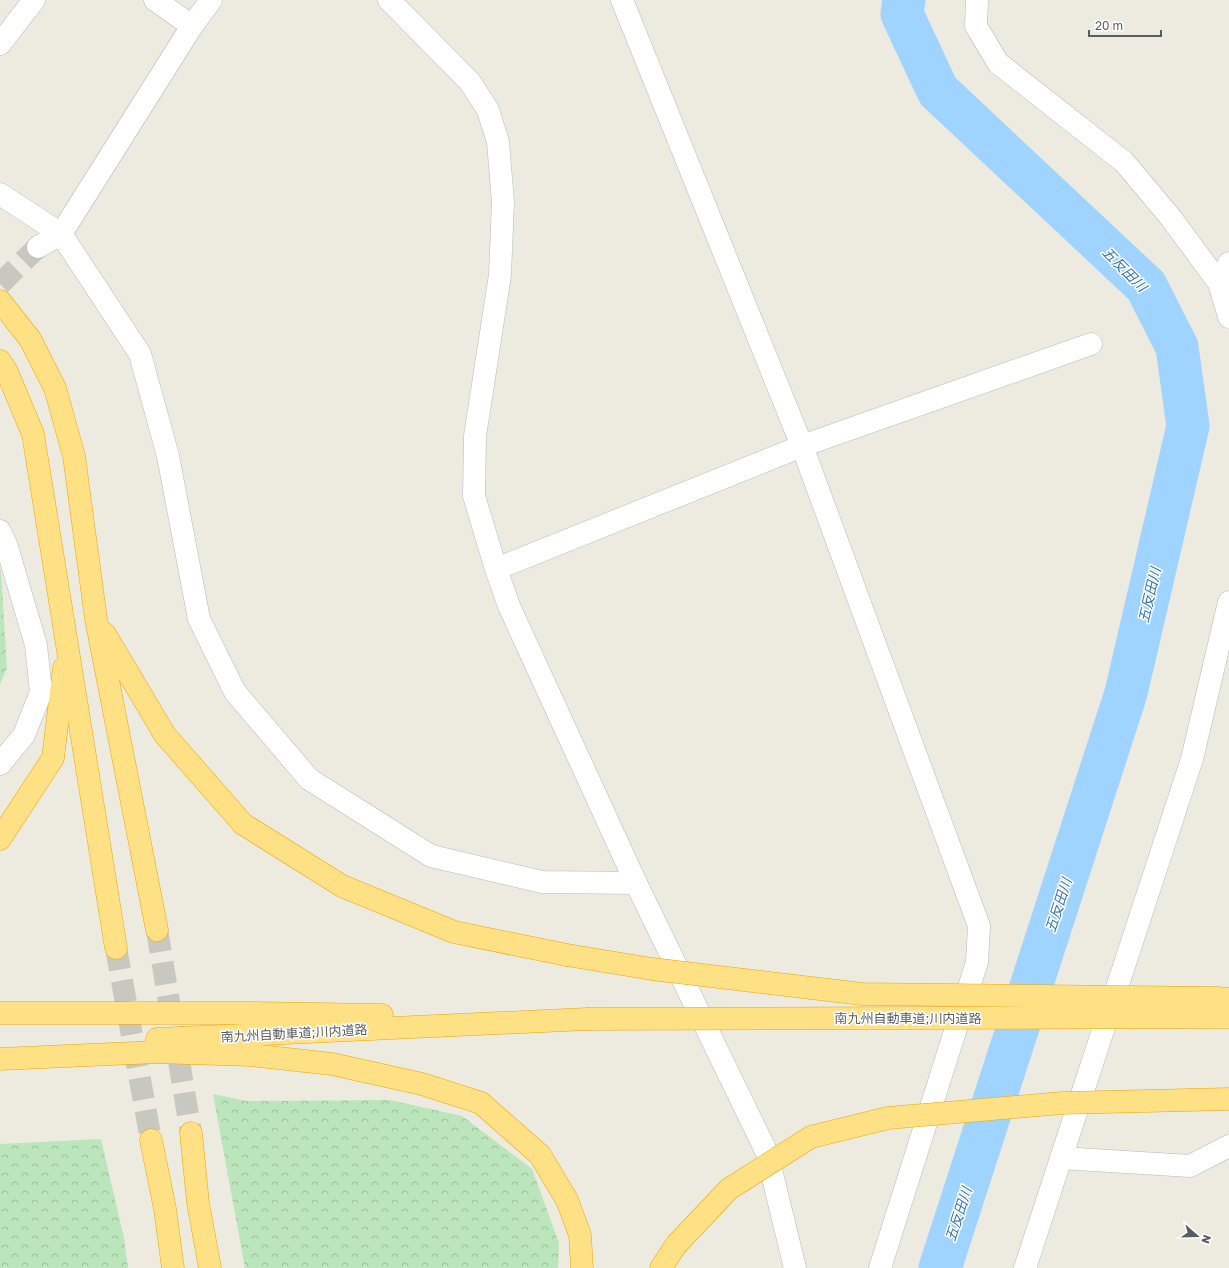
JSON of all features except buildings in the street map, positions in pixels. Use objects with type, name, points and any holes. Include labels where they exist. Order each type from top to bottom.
[{"type":"highway","points":[[0,301],[30,339],[55,388],[74,456],[96,619],[156,930]]},
{"type":"highway","points":[[0,361],[7,372],[33,434],[116,948]]},
{"type":"highway","points":[[96,619],[164,735],[243,824],[342,886],[454,932],[567,955],[652,969],[862,994],[1229,999]]},
{"type":"highway","points":[[0,839],[53,758],[67,638]]},
{"type":"highway","name":"南九州自動車道;川内道路","points":[[0,1013],[256,1013],[587,1019],[1229,1017]]},
{"type":"highway","name":"南九州自動車道;川内道路","points":[[0,1046],[587,1019]]},
{"type":"highway","points":[[0,1059],[156,1052],[250,1055],[332,1064],[422,1084],[481,1103],[540,1155],[568,1200],[580,1235],[582,1268]]},
{"type":"highway","points":[[661,1268],[676,1245],[729,1189],[811,1137],[888,1118],[1062,1103],[1229,1099]]},
{"type":"highway","points":[[191,1133],[198,1203],[210,1268]]},
{"type":"highway","points":[[151,1140],[165,1209],[172,1268]]},
{"type":"street","points":[[0,44],[34,0]]},
{"type":"street","points":[[155,0],[192,26]]},
{"type":"street","points":[[38,248],[61,234],[192,26],[211,0]]},
{"type":"street","points":[[389,0],[470,82],[488,110],[498,142],[503,202],[500,275],[475,436],[474,496],[496,569],[509,606],[636,883],[767,1153],[795,1268]]},
{"type":"street","points":[[622,0],[802,446],[979,926],[976,962],[880,1268]]},
{"type":"street","points":[[977,0],[976,26],[998,63],[1124,162],[1171,218],[1219,283],[1229,317]]},
{"type":"street","points":[[0,194],[61,234],[140,354],[168,456],[199,619],[235,692],[309,779],[431,856],[542,882],[636,883]]},
{"type":"street","points":[[1219,283],[1229,263]]},
{"type":"street","points":[[496,569],[802,446],[1091,344]]},
{"type":"street","points":[[0,531],[7,547],[36,645],[41,692],[24,735],[0,764]]},
{"type":"street","points":[[1025,1268],[1192,759],[1229,602]]},
{"type":"street","points":[[1061,1158],[1190,1166],[1229,1146]]},
{"type":"green space","points":[[0,568],[7,668],[0,684]]},
{"type":"green space","points":[[213,1094],[246,1101],[390,1100],[462,1116],[532,1169],[559,1243],[558,1268],[245,1268]]},
{"type":"green space","points":[[101,1139],[124,1238],[128,1268],[0,1268],[0,1144]]},
{"type":"waterway","name":"五反田川","points":[[904,0],[902,14],[938,91],[1146,286],[1177,347],[1188,426],[1126,693],[940,1268]]},
{"type":"tunnel","points":[[0,284],[38,247]]},
{"type":"tunnel","points":[[157,930],[191,1133]]},
{"type":"tunnel","points":[[116,948],[151,1140]]}]
